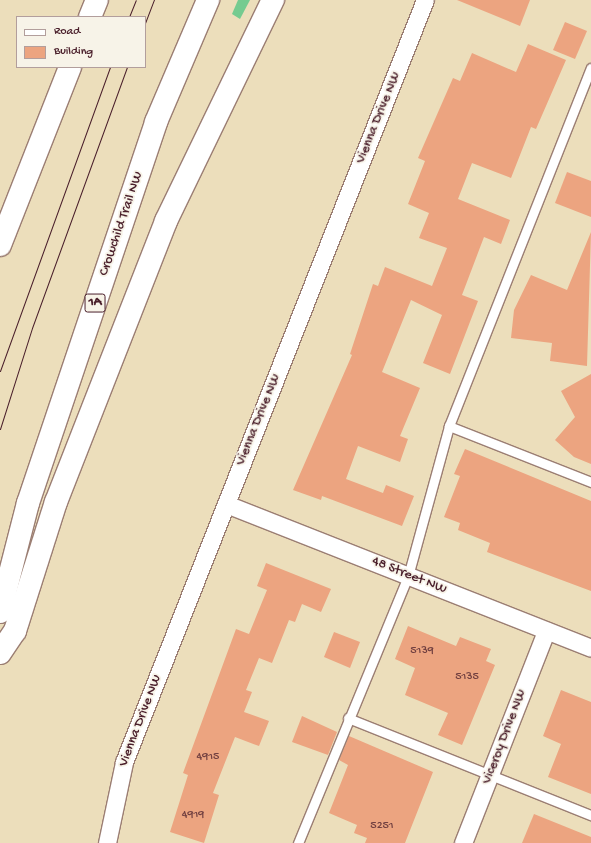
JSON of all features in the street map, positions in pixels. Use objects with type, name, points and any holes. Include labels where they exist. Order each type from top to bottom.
[{"type":"highway","points":[[84,0],[86,16]]},
{"type":"highway","points":[[90,16],[97,0]]},
{"type":"highway","name":"Crowchild Trail NW","points":[[0,612],[28,503],[156,122],[208,0]]},
{"type":"highway","points":[[0,653],[15,631],[56,502],[166,221],[273,0]]},
{"type":"highway","points":[[0,245],[70,68]]},
{"type":"street","name":"Vienna Drive NW","points":[[107,843],[124,762],[425,0]]},
{"type":"street","name":"48 Street NW","points":[[226,504],[591,648]]},
{"type":"street","name":"Viceroy Drive NW","points":[[463,843],[546,631]]},
{"type":"lane","points":[[298,843],[348,718],[408,576],[449,426],[591,68]]},
{"type":"lane","points":[[449,426],[591,482]]},
{"type":"lane","points":[[348,718],[591,815]]},
{"type":"green space","points":[[238,0],[250,0],[240,19],[232,14]]},
{"type":"building","points":[[457,0],[530,0],[520,26]]},
{"type":"building","points":[[565,22],[587,31],[575,59],[553,50]]},
{"type":"building","points":[[528,44],[566,60],[536,129],[531,127],[511,178],[472,163],[458,199],[510,220],[501,244],[484,237],[462,295],[478,301],[450,374],[423,363],[442,315],[411,300],[382,372],[420,388],[400,436],[408,439],[400,462],[358,446],[346,479],[383,493],[386,485],[414,496],[402,526],[322,496],[321,500],[293,490],[352,355],[350,354],[373,284],[378,286],[385,267],[432,286],[447,248],[419,238],[429,213],[408,204],[425,161],[418,158],[453,78],[460,81],[472,53],[516,72]]},
{"type":"building","points":[[567,172],[591,181],[591,217],[555,203]]},
{"type":"building","points":[[591,232],[587,366],[550,361],[552,343],[511,338],[514,310],[531,275],[567,290]]},
{"type":"building","points":[[591,374],[591,464],[574,457],[555,440],[575,417],[561,391]]},
{"type":"building","points":[[465,449],[591,501],[591,591],[487,552],[490,543],[458,530],[460,523],[444,517],[460,476],[454,474]]},
{"type":"building","points":[[266,563],[331,589],[321,612],[302,604],[295,622],[289,620],[272,663],[259,658],[246,690],[252,692],[244,712],[269,721],[259,746],[235,737],[213,793],[219,795],[204,843],[170,832],[188,775],[183,773],[236,629],[249,634],[267,590],[257,586]]},
{"type":"building","points":[[408,626],[456,646],[460,637],[491,649],[486,661],[495,665],[462,745],[438,735],[448,713],[405,695],[415,668],[395,659]]},
{"type":"building","points":[[334,632],[360,642],[350,668],[324,657]]},
{"type":"building","points":[[561,690],[591,702],[591,794],[548,777],[561,744],[543,736]]},
{"type":"building","points":[[302,716],[337,732],[328,755],[292,742]]},
{"type":"building","points":[[349,736],[433,772],[405,843],[365,843],[367,838],[354,833],[357,825],[329,813],[348,765],[339,760]]},
{"type":"building","points":[[534,814],[591,837],[591,843],[522,843]]},
{"type":"tram line","points":[[129,16],[136,0]]},
{"type":"tram line","points":[[146,20],[154,0]]},
{"type":"tram line","points":[[0,371],[110,68]]},
{"type":"tram line","points":[[0,429],[32,328],[127,68]]}]
